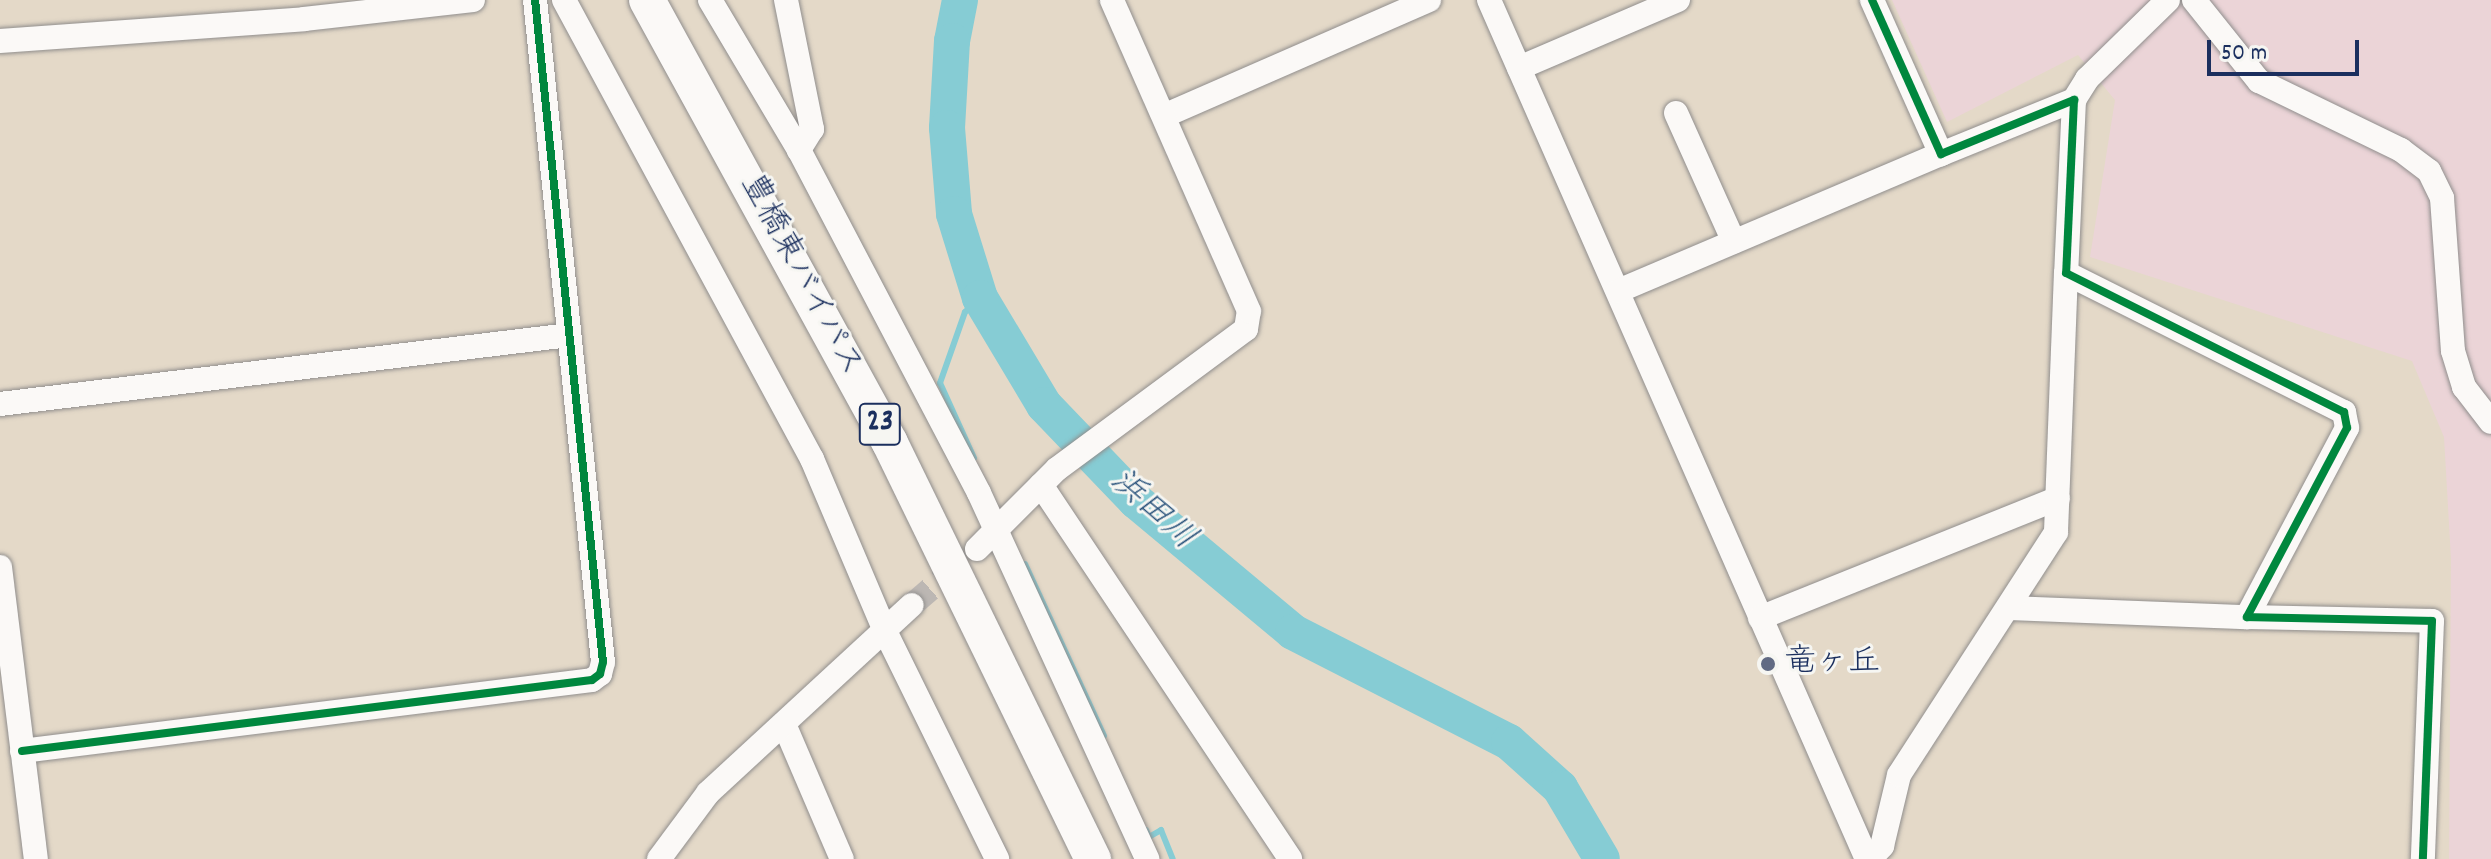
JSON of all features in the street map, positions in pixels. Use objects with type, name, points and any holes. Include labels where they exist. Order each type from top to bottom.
[{"type":"highway","name":"豊橋東バイパス","points":[[647,0],[890,443],[1093,859]]},
{"type":"street","points":[[0,41],[304,19],[473,0]]},
{"type":"street","points":[[22,751],[592,680],[603,662],[535,0]]},
{"type":"street","points":[[564,0],[812,459],[885,631],[997,859]]},
{"type":"street","points":[[710,0],[799,150],[996,531],[1147,859]]},
{"type":"street","points":[[786,0],[812,129],[799,150]]},
{"type":"street","points":[[977,549],[1049,477],[1118,420],[1237,340],[1247,320],[1249,311],[1166,115],[1112,0]]},
{"type":"street","points":[[1166,115],[1429,0]]},
{"type":"street","points":[[1489,0],[1868,859],[1882,846],[1899,775],[2056,532],[2074,100],[2087,79],[2168,0]]},
{"type":"street","points":[[1519,68],[1678,0]]},
{"type":"street","points":[[1872,0],[1941,154]]},
{"type":"street","points":[[2194,0],[2259,81],[2401,150],[2429,171],[2442,198],[2453,351],[2464,387],[2491,422]]},
{"type":"street","points":[[1618,291],[2074,100]]},
{"type":"street","points":[[1676,113],[1734,242]]},
{"type":"street","points":[[2066,273],[2344,412],[2347,428],[2247,617]]},
{"type":"street","points":[[0,404],[569,335]]},
{"type":"street","points":[[1049,477],[1290,859]]},
{"type":"street","points":[[1760,618],[2058,498]]},
{"type":"street","points":[[0,567],[36,859]]},
{"type":"street","points":[[659,859],[708,793],[912,605]]},
{"type":"street","points":[[2009,608],[2432,621],[2423,859]]},
{"type":"street","points":[[784,724],[842,859]]},
{"type":"shaded area","points":[[1892,0],[2491,0],[2491,859],[2449,859],[2451,559],[2444,437],[2412,361],[2090,257],[2115,100],[2078,55],[1947,122]]},
{"type":"waterway","name":"浜田川","points":[[960,0],[952,41],[947,128],[954,214],[980,298],[1044,405],[1136,501],[1293,632],[1509,742],[1560,788],[1602,859]]},
{"type":"waterway","points":[[974,458],[940,383],[965,312],[980,298]]},
{"type":"waterway","points":[[1025,564],[1104,736]]},
{"type":"waterway","points":[[1146,830],[1149,837],[1161,830],[1173,859]]},
{"type":"tunnel","points":[[912,605],[963,561]]},
{"type":"cycle path","points":[[22,751],[592,680],[600,674],[603,662],[535,0]]},
{"type":"cycle path","points":[[1872,0],[1941,154],[2074,100],[2066,273],[2344,412],[2347,428],[2247,617],[2432,621],[2423,859]]},
{"type":"place","name":"竜ヶ丘","points":[[1768,664]]}]
